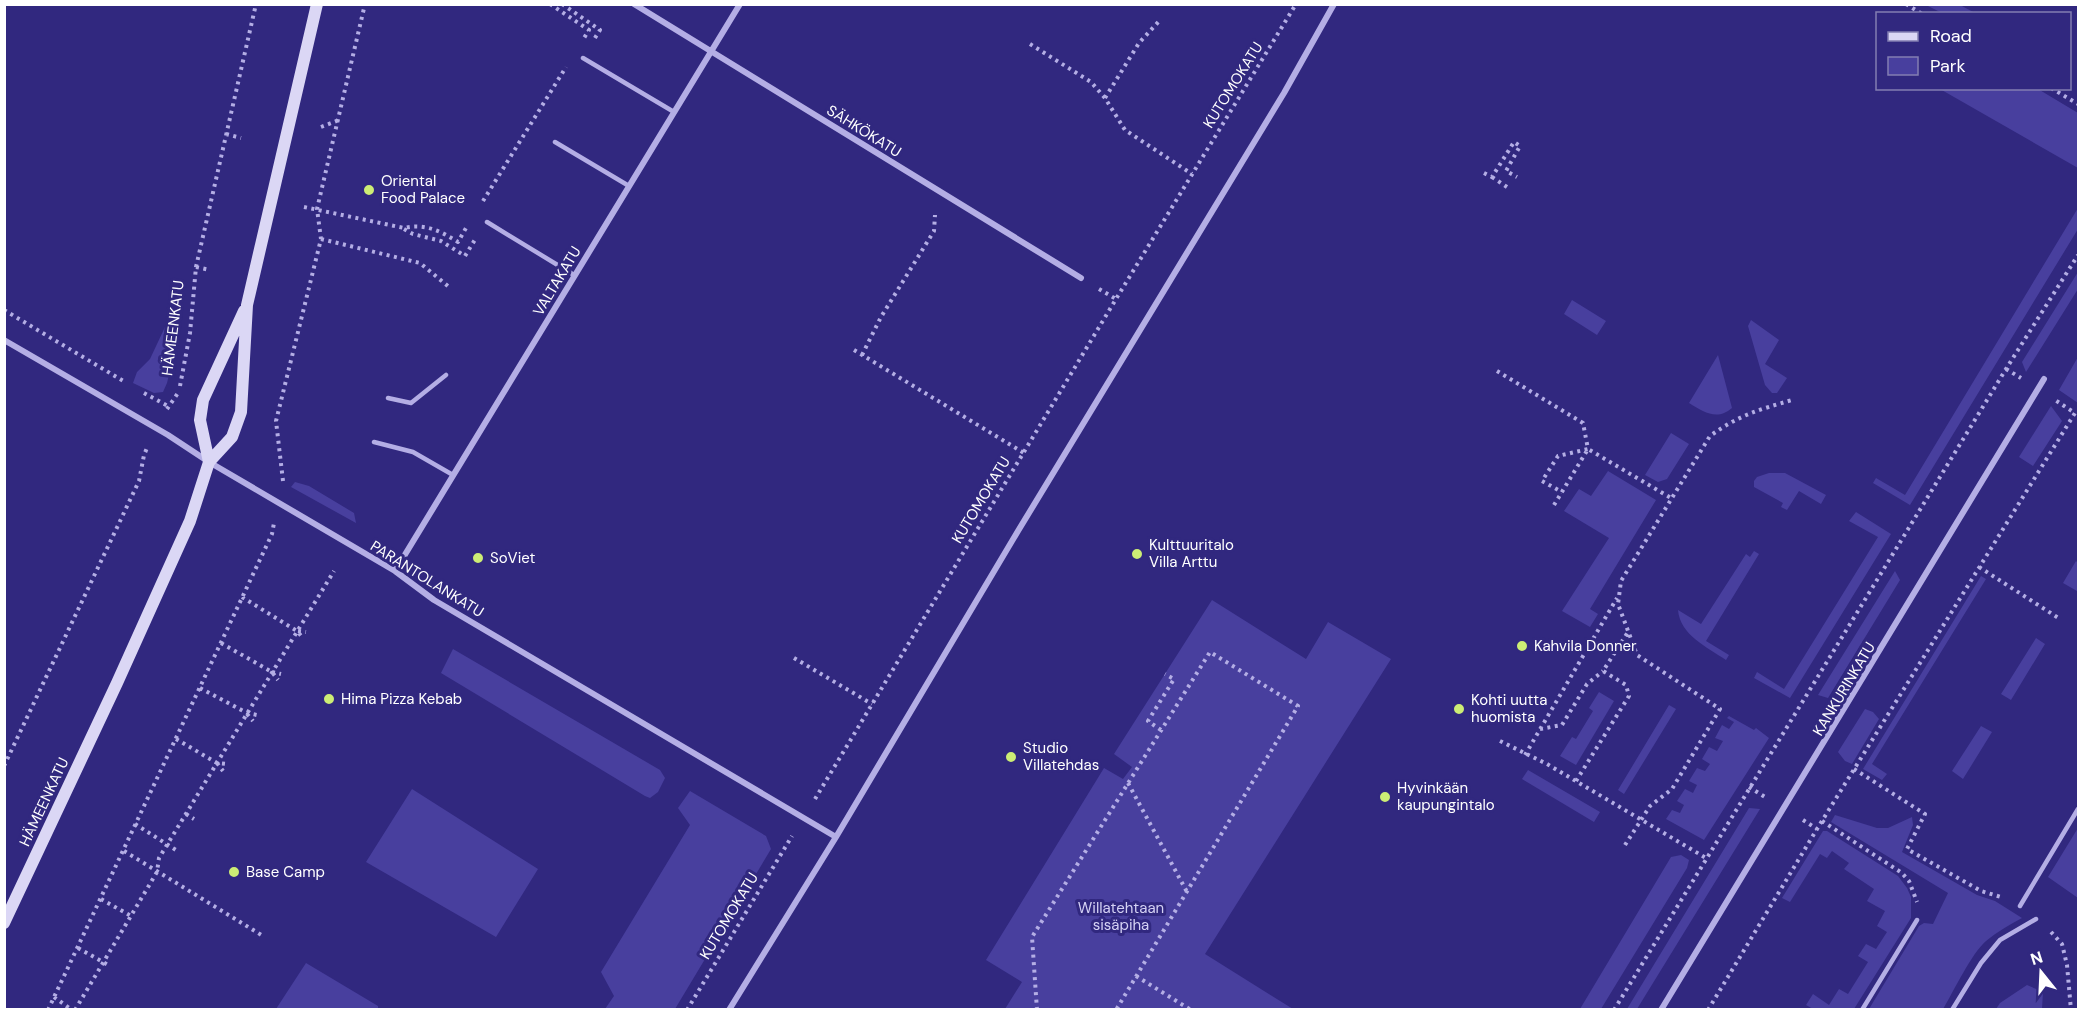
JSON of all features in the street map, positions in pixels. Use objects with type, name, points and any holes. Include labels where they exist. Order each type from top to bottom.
[{"type":"main road","name":"HÄMEENKATU","points":[[4,922],[117,683],[185,532],[209,462],[232,437],[241,412],[247,305],[317,4]]},
{"type":"main road","name":"HÄMEENKATU","points":[[209,462],[200,420],[203,400],[247,305]]},
{"type":"street","name":"SÄHKÖKATU","points":[[634,4],[1081,278]]},
{"type":"street","name":"VALTAKATU","points":[[395,571],[740,4]]},
{"type":"street","points":[[729,1010],[836,837],[1018,531],[1284,93],[1334,4]]},
{"type":"street","name":"PARANTOLANKATU","points":[[4,340],[395,571],[434,600],[836,837]]},
{"type":"street","name":"KANKURINKATU","points":[[1661,1010],[2044,379]]},
{"type":"lane","points":[[583,58],[674,112]]},
{"type":"lane","points":[[555,142],[629,186]]},
{"type":"lane","points":[[487,222],[574,275]]},
{"type":"lane","points":[[388,398],[411,403],[446,375]]},
{"type":"lane","points":[[374,442],[413,452],[453,475]]},
{"type":"lane","points":[[2020,906],[2079,809]]},
{"type":"lane","points":[[1952,1010],[1981,963],[2000,940],[2036,919]]},
{"type":"lane","points":[[1862,1010],[1917,920]]},
{"type":"path","name":"HÄMEENKATU","points":[[4,766],[139,481],[144,455],[168,406],[180,390],[190,333],[196,267],[256,4]]},
{"type":"path","points":[[48,1010],[272,534],[283,476],[276,421],[321,239],[317,209],[365,4]]},
{"type":"path","points":[[562,4],[588,21]]},
{"type":"path","name":"KUTOMOKATU","points":[[687,1010],[1296,4]]},
{"type":"path","points":[[1906,4],[1919,12]]},
{"type":"path","points":[[551,5],[589,30],[579,47]]},
{"type":"path","points":[[1105,98],[1139,43],[1161,19]]},
{"type":"path","points":[[1030,44],[1091,82],[1105,98],[1125,129],[1192,174]]},
{"type":"path","points":[[478,209],[566,67]]},
{"type":"path","points":[[2054,90],[2079,104]]},
{"type":"path","points":[[321,127],[339,120]]},
{"type":"path","points":[[226,134],[241,138]]},
{"type":"path","points":[[1492,177],[1514,142],[1520,146],[1506,171],[1517,177]]},
{"type":"path","points":[[1485,173],[1510,189]]},
{"type":"path","points":[[862,354],[881,317],[934,231],[937,190]]},
{"type":"path","points":[[304,207],[404,228],[413,234],[441,241],[465,256],[487,222]]},
{"type":"path","points":[[404,228],[415,225],[441,231],[458,242],[472,219]]},
{"type":"path","points":[[321,239],[420,263],[449,287]]},
{"type":"path","points":[[1614,1010],[2006,369],[2079,255]]},
{"type":"path","points":[[196,267],[210,270]]},
{"type":"path","points":[[4,309],[125,382]]},
{"type":"path","points":[[854,350],[1024,453]]},
{"type":"path","points":[[1497,371],[1583,423],[1588,449],[1554,506]]},
{"type":"path","points":[[136,388],[168,406]]},
{"type":"path","points":[[1625,845],[1650,807],[1672,789],[1720,709],[1637,655],[1618,603],[1621,581],[1710,436],[1731,420],[1792,400]]},
{"type":"path","points":[[1708,1010],[1822,821],[2075,413]]},
{"type":"path","points":[[1562,492],[1542,481],[1558,456],[1588,449],[1671,498]]},
{"type":"path","points":[[1979,567],[2060,619]]},
{"type":"path","points":[[54,997],[74,1010],[157,872],[159,858],[167,844],[334,571]]},
{"type":"path","points":[[1525,755],[1619,595]]},
{"type":"path","points":[[242,597],[297,631],[303,638]]},
{"type":"path","points":[[297,631],[306,633]]},
{"type":"path","points":[[1540,729],[1562,725],[1587,684],[1603,671],[1628,632]]},
{"type":"path","points":[[221,643],[272,672],[281,674]]},
{"type":"path","points":[[1037,1010],[1032,937],[1128,782],[1129,775],[1161,730],[1210,652],[1298,706],[1116,1010]]},
{"type":"path","points":[[794,658],[872,704]]},
{"type":"path","points":[[1576,781],[1629,696],[1626,685],[1603,671]]},
{"type":"path","points":[[272,672],[278,680]]},
{"type":"path","points":[[1161,730],[1148,721],[1174,679],[1165,674]]},
{"type":"path","points":[[200,688],[247,713],[257,715]]},
{"type":"path","points":[[247,713],[253,721]]},
{"type":"path","points":[[176,739],[217,763],[223,771]]},
{"type":"path","points":[[1500,741],[1547,764],[1706,858]]},
{"type":"path","points":[[217,763],[227,764]]},
{"type":"path","points":[[1854,770],[1924,814],[1907,849],[1935,863]]},
{"type":"path","points":[[1128,782],[1187,892]]},
{"type":"path","points":[[186,814],[194,819]]},
{"type":"path","points":[[1822,821],[1902,873],[1916,896],[1917,920]]},
{"type":"path","points":[[135,824],[176,850]]},
{"type":"path","points":[[124,851],[263,936]]},
{"type":"path","points":[[101,899],[131,916]]},
{"type":"path","points":[[78,948],[110,966]]},
{"type":"path","points":[[1136,976],[1191,1010]]},
{"type":"green space","points":[[1926,5],[1960,5],[1973,12],[1940,12]]},
{"type":"green space","points":[[1942,90],[2040,90],[2078,113],[2078,168]]},
{"type":"green space","points":[[2078,208],[2078,229],[1910,505],[1873,483],[1876,478],[1905,495]]},
{"type":"green space","points":[[2078,272],[2078,289],[2026,372],[2022,362]]},
{"type":"green space","points":[[1572,300],[1606,321],[1597,335],[1564,314]]},
{"type":"green space","points":[[1751,320],[1779,340],[1765,364],[1787,378],[1777,393],[1772,393],[1765,385],[1748,326]]},
{"type":"green space","points":[[181,325],[163,392],[154,393],[133,383],[137,372],[150,359],[165,327]]},
{"type":"green space","points":[[1718,355],[1732,408],[1716,415],[1689,403]]},
{"type":"green space","points":[[2078,357],[2078,403],[2059,390]]},
{"type":"green space","points":[[2051,406],[2062,421],[2033,466],[2019,457]]},
{"type":"green space","points":[[1671,433],[1689,444],[1667,479],[1658,482],[1645,475]]},
{"type":"green space","points":[[1608,471],[1656,500],[1590,609],[1598,614],[1590,627],[1562,611],[1609,538],[1564,511],[1579,489],[1591,496]]},
{"type":"green space","points":[[1769,473],[1785,473],[1826,495],[1821,504],[1799,491],[1787,510],[1781,507],[1783,503],[1754,487],[1757,477]]},
{"type":"green space","points":[[295,482],[309,486],[354,513],[356,523],[291,487]]},
{"type":"green space","points":[[1856,512],[1891,534],[1790,698],[1754,678],[1757,672],[1784,689],[1878,537],[1849,521]]},
{"type":"green space","points":[[1754,551],[1759,554],[1706,641],[1729,655],[1726,660],[1689,633],[1680,619],[1678,610],[1701,624],[1746,554],[1750,557]]},
{"type":"green space","points":[[2076,561],[2078,563],[2077,591],[2063,583]]},
{"type":"green space","points":[[1895,571],[1900,580],[1828,698],[1818,695]]},
{"type":"green space","points":[[1981,576],[1986,579],[1872,764],[1887,774],[1882,780],[1863,769]]},
{"type":"green space","name":"Willatehtaan sisäpiha","points":[[1212,600],[1306,659],[1328,622],[1391,659],[1205,954],[1293,1009],[1005,1009],[1022,982],[986,960],[1104,768],[1123,779],[1132,767],[1114,754]]},
{"type":"green space","points":[[2036,638],[2045,644],[2011,700],[2001,694]]},
{"type":"green space","points":[[453,649],[660,770],[665,778],[658,792],[650,798],[645,796],[441,673]]},
{"type":"green space","points":[[1599,692],[1614,701],[1576,765],[1560,756],[1572,737],[1576,739],[1593,711],[1589,708]]},
{"type":"green space","points":[[1669,705],[1676,709],[1624,794],[1618,790]]},
{"type":"green space","points":[[1865,709],[1873,712],[1879,719],[1852,764],[1845,761],[1838,752]]},
{"type":"green space","points":[[1729,716],[1754,730],[1756,728],[1769,738],[1704,840],[1666,819],[1672,810],[1680,813],[1684,805],[1677,801],[1685,789],[1693,793],[1697,785],[1689,781],[1697,768],[1705,771],[1710,764],[1702,759],[1709,747],[1717,751],[1723,741],[1715,738],[1722,725],[1729,729],[1734,722],[1727,718]]},
{"type":"green space","points":[[1981,726],[1992,732],[1963,779],[1952,771]]},
{"type":"green space","points":[[1528,770],[1600,812],[1594,822],[1522,779]]},
{"type":"green space","points":[[412,789],[538,869],[496,937],[366,862]]},
{"type":"green space","points":[[690,791],[766,836],[771,849],[675,1009],[605,1009],[614,996],[601,972],[690,825],[678,808]]},
{"type":"green space","points":[[1749,808],[1760,809],[1637,1009],[1627,1009]]},
{"type":"green space","points":[[1835,815],[1877,828],[1888,828],[1912,817],[1913,825],[1902,852],[1977,895],[1995,901],[2022,918],[1994,935],[1980,947],[1943,1009],[1869,1009],[1919,926],[1924,923],[1933,924],[1948,893],[1831,822]]},
{"type":"green space","points":[[2078,828],[2078,898],[2048,877]]},
{"type":"green space","points":[[1823,831],[1827,831],[1898,876],[1911,897],[1911,918],[1854,1009],[1813,1009],[1806,1005],[1813,994],[1829,1005],[1839,989],[1848,994],[1868,962],[1858,956],[1866,944],[1876,949],[1887,932],[1877,926],[1885,911],[1867,901],[1874,889],[1844,869],[1849,863],[1832,851],[1827,858],[1820,854],[1790,902],[1782,898]]},
{"type":"green space","points":[[1681,855],[1689,860],[1687,868],[1601,1009],[1580,1009],[1671,857]]},
{"type":"green space","points":[[306,963],[378,1006],[378,1009],[276,1009]]},
{"type":"green space","points":[[2027,985],[2043,992],[2042,1009],[1996,1009],[2000,1003]]},
{"type":"place","name":"Oriental Food Palace","points":[[369,190]]},
{"type":"place","name":"Kulttuuritalo Villa Arttu","points":[[1137,554]]},
{"type":"place","name":"SoViet","points":[[478,558]]},
{"type":"place","name":"Kahvila Donner","points":[[1522,646]]},
{"type":"place","name":"Hima Pizza Kebab","points":[[329,699]]},
{"type":"place","name":"Kohti uutta huomista","points":[[1459,709]]},
{"type":"place","name":"Studio Villatehdas","points":[[1011,757]]},
{"type":"place","name":"Hyvinkään kaupungintalo","points":[[1385,797]]},
{"type":"place","name":"Base Camp","points":[[234,872]]}]
